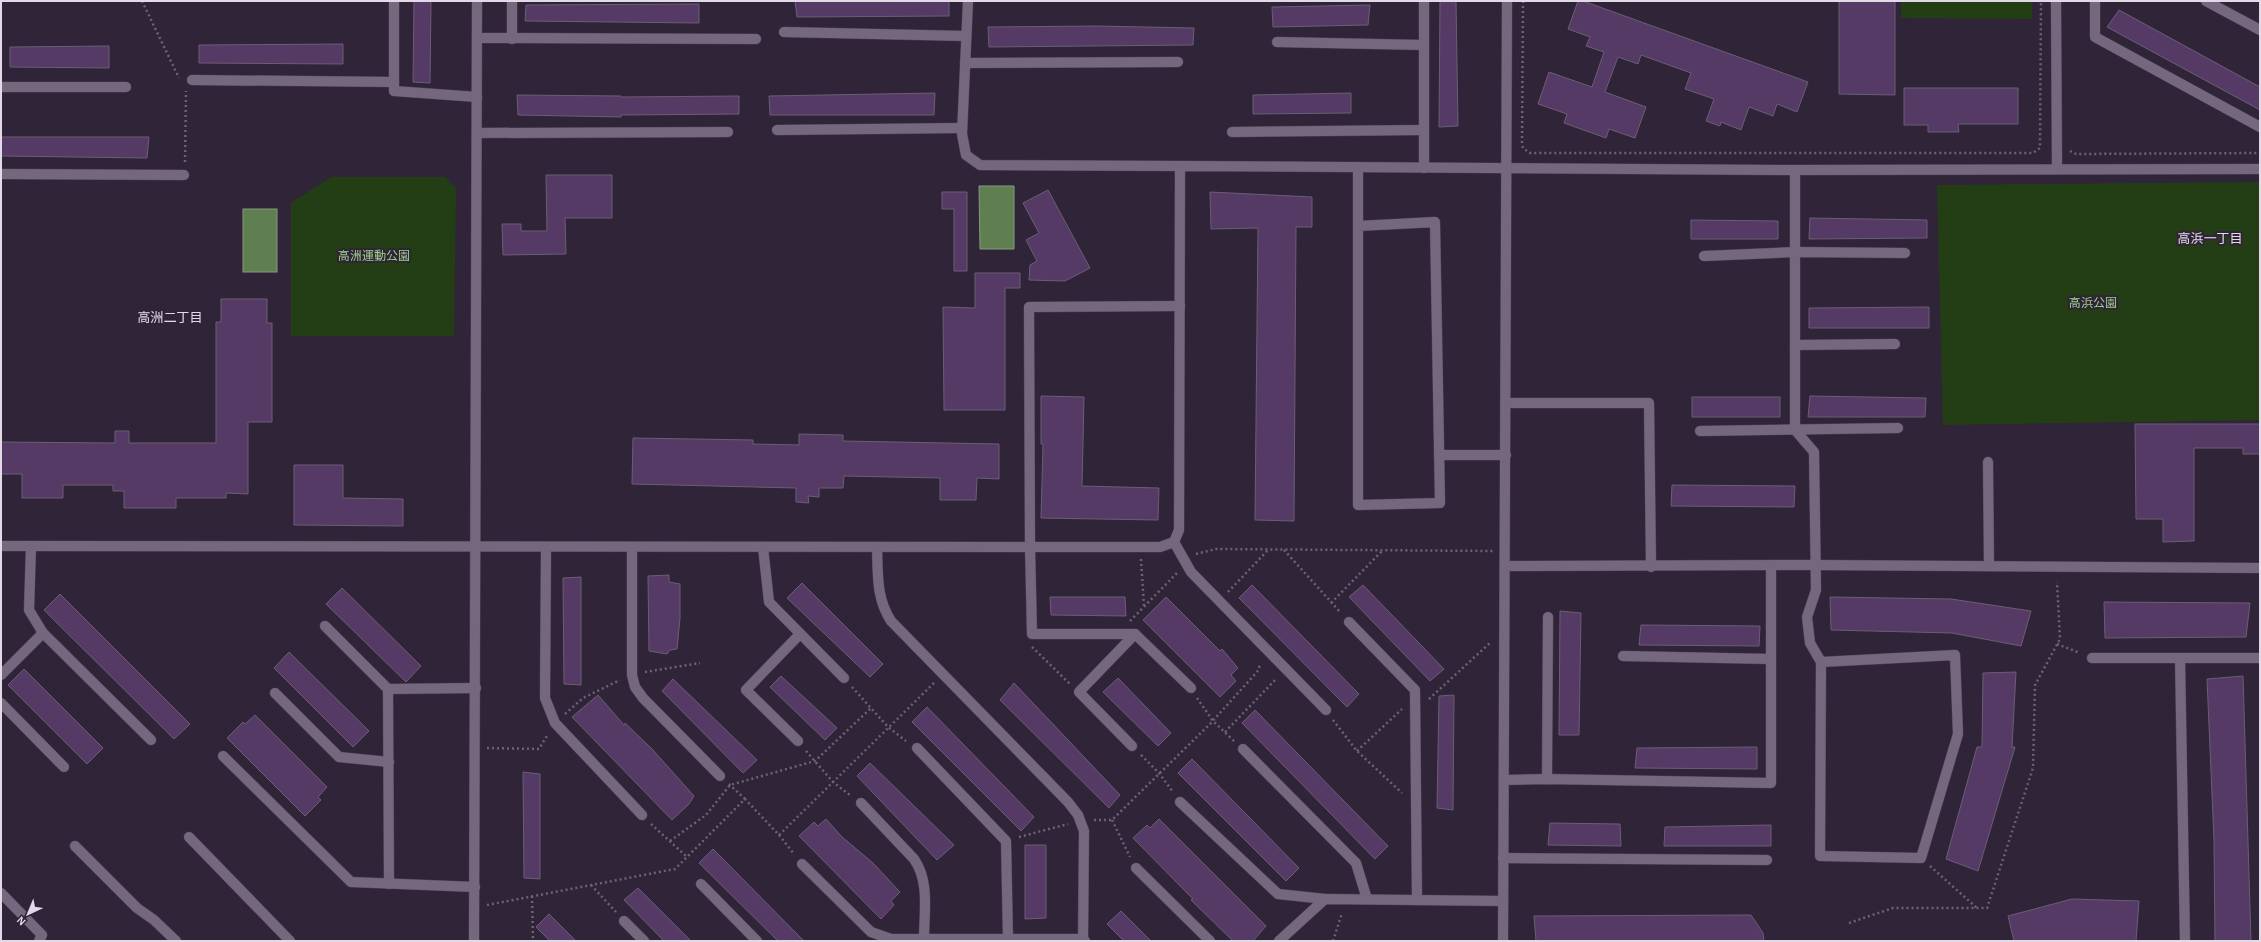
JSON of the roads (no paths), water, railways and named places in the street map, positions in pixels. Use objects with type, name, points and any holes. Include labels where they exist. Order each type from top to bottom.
[{"type":"street","points":[[394,1],[394,91],[477,97]]},
{"type":"street","points":[[474,941],[477,547],[477,1]]},
{"type":"street","points":[[512,1],[512,39]]},
{"type":"street","points":[[968,1],[962,128],[966,155],[980,165],[1795,170],[2260,169]]},
{"type":"street","points":[[1424,1],[1424,168]]},
{"type":"street","points":[[1503,941],[1506,566],[1507,1]]},
{"type":"street","points":[[2056,1],[2057,169]]},
{"type":"street","points":[[2095,1],[2095,37],[2260,127]]},
{"type":"street","points":[[2206,1],[2260,30]]},
{"type":"street","points":[[784,32],[966,36]]},
{"type":"street","points":[[477,38],[756,40]]},
{"type":"street","points":[[1277,42],[1424,45]]},
{"type":"street","points":[[965,63],[1178,62]]},
{"type":"street","points":[[188,83],[394,82]]},
{"type":"street","points":[[1,87],[126,87]]},
{"type":"street","points":[[777,130],[962,128]]},
{"type":"street","points":[[1232,132],[1424,130]]},
{"type":"street","points":[[477,133],[728,132]]},
{"type":"street","points":[[1,546],[1160,547],[1174,542],[1179,530],[1180,166]]},
{"type":"street","points":[[1358,167],[1358,226],[1358,505],[1440,502],[1435,222],[1358,226]]},
{"type":"street","points":[[1795,170],[1795,430],[1814,452],[1816,590],[1807,617],[1810,643],[1821,662],[1820,856],[1921,858],[1958,734],[1955,655],[1821,662]]},
{"type":"street","points":[[1,174],[184,175]]},
{"type":"street","points":[[1704,256],[1795,252],[1905,253]]},
{"type":"street","points":[[1180,306],[1029,307],[1030,547],[1032,634],[1135,634],[1191,688]]},
{"type":"street","points":[[1795,345],[1895,344]]},
{"type":"street","points":[[1506,403],[1649,403],[1651,567]]},
{"type":"street","points":[[1700,431],[1898,428]]},
{"type":"street","points":[[1439,455],[1506,455]]},
{"type":"street","points":[[1988,462],[1988,566]]},
{"type":"street","points":[[1174,542],[1184,561],[1220,601],[1326,710]]},
{"type":"street","points":[[31,546],[29,610],[43,633],[151,740]]},
{"type":"street","points":[[546,547],[545,698],[555,723],[642,815]]},
{"type":"street","points":[[632,547],[632,675],[635,687],[643,698],[720,776]]},
{"type":"street","points":[[763,547],[768,602],[844,678]]},
{"type":"street","points":[[802,864],[871,932],[891,939],[1084,940],[1084,831],[1080,821],[1068,802],[891,621],[883,608],[879,594],[878,547]]},
{"type":"street","points":[[1504,780],[1547,779],[1771,783],[1771,565]]},
{"type":"street","points":[[1506,566],[1651,567],[1815,565],[2260,568]]},
{"type":"street","points":[[1547,779],[1548,617]]},
{"type":"street","points":[[1349,622],[1415,690],[1417,900]]},
{"type":"street","points":[[325,626],[388,689],[389,884]]},
{"type":"street","points":[[1,675],[43,633]]},
{"type":"street","points":[[798,741],[746,690],[800,634]]},
{"type":"street","points":[[1132,746],[1079,692],[1135,634]]},
{"type":"street","points":[[1623,656],[1771,659]]},
{"type":"street","points":[[2092,658],[2260,658]]},
{"type":"street","points":[[2180,658],[2185,941]]},
{"type":"street","points":[[388,689],[476,688]]},
{"type":"street","points":[[275,693],[339,757],[389,762]]},
{"type":"street","points":[[1,703],[64,767]]},
{"type":"street","points":[[916,748],[1006,841],[1008,939]]},
{"type":"street","points":[[1243,749],[1356,863],[1367,899]]},
{"type":"street","points":[[223,756],[351,882],[475,887]]},
{"type":"street","points":[[1180,802],[1278,894],[1325,899],[1503,900]]},
{"type":"street","points":[[860,803],[921,868],[924,880],[924,939]]},
{"type":"street","points":[[189,837],[290,941]]},
{"type":"street","points":[[75,846],[137,908],[154,920],[176,941]]},
{"type":"street","points":[[1503,858],[1766,860]]},
{"type":"street","points":[[1136,868],[1210,941]]},
{"type":"street","points":[[701,884],[757,941]]},
{"type":"street","points":[[1,893],[42,935],[39,941]]},
{"type":"street","points":[[1279,941],[1325,899]]},
{"type":"street","points":[[624,921],[644,941]]},
{"type":"district","name":"高浜一丁目","points":[[2210,239]]},
{"type":"district","name":"高洲二丁目","points":[[170,318]]},
{"type":"park label","name":"高洲運動公園","points":[[374,256]]},
{"type":"park label","name":"高浜公園","points":[[2093,303]]}]
